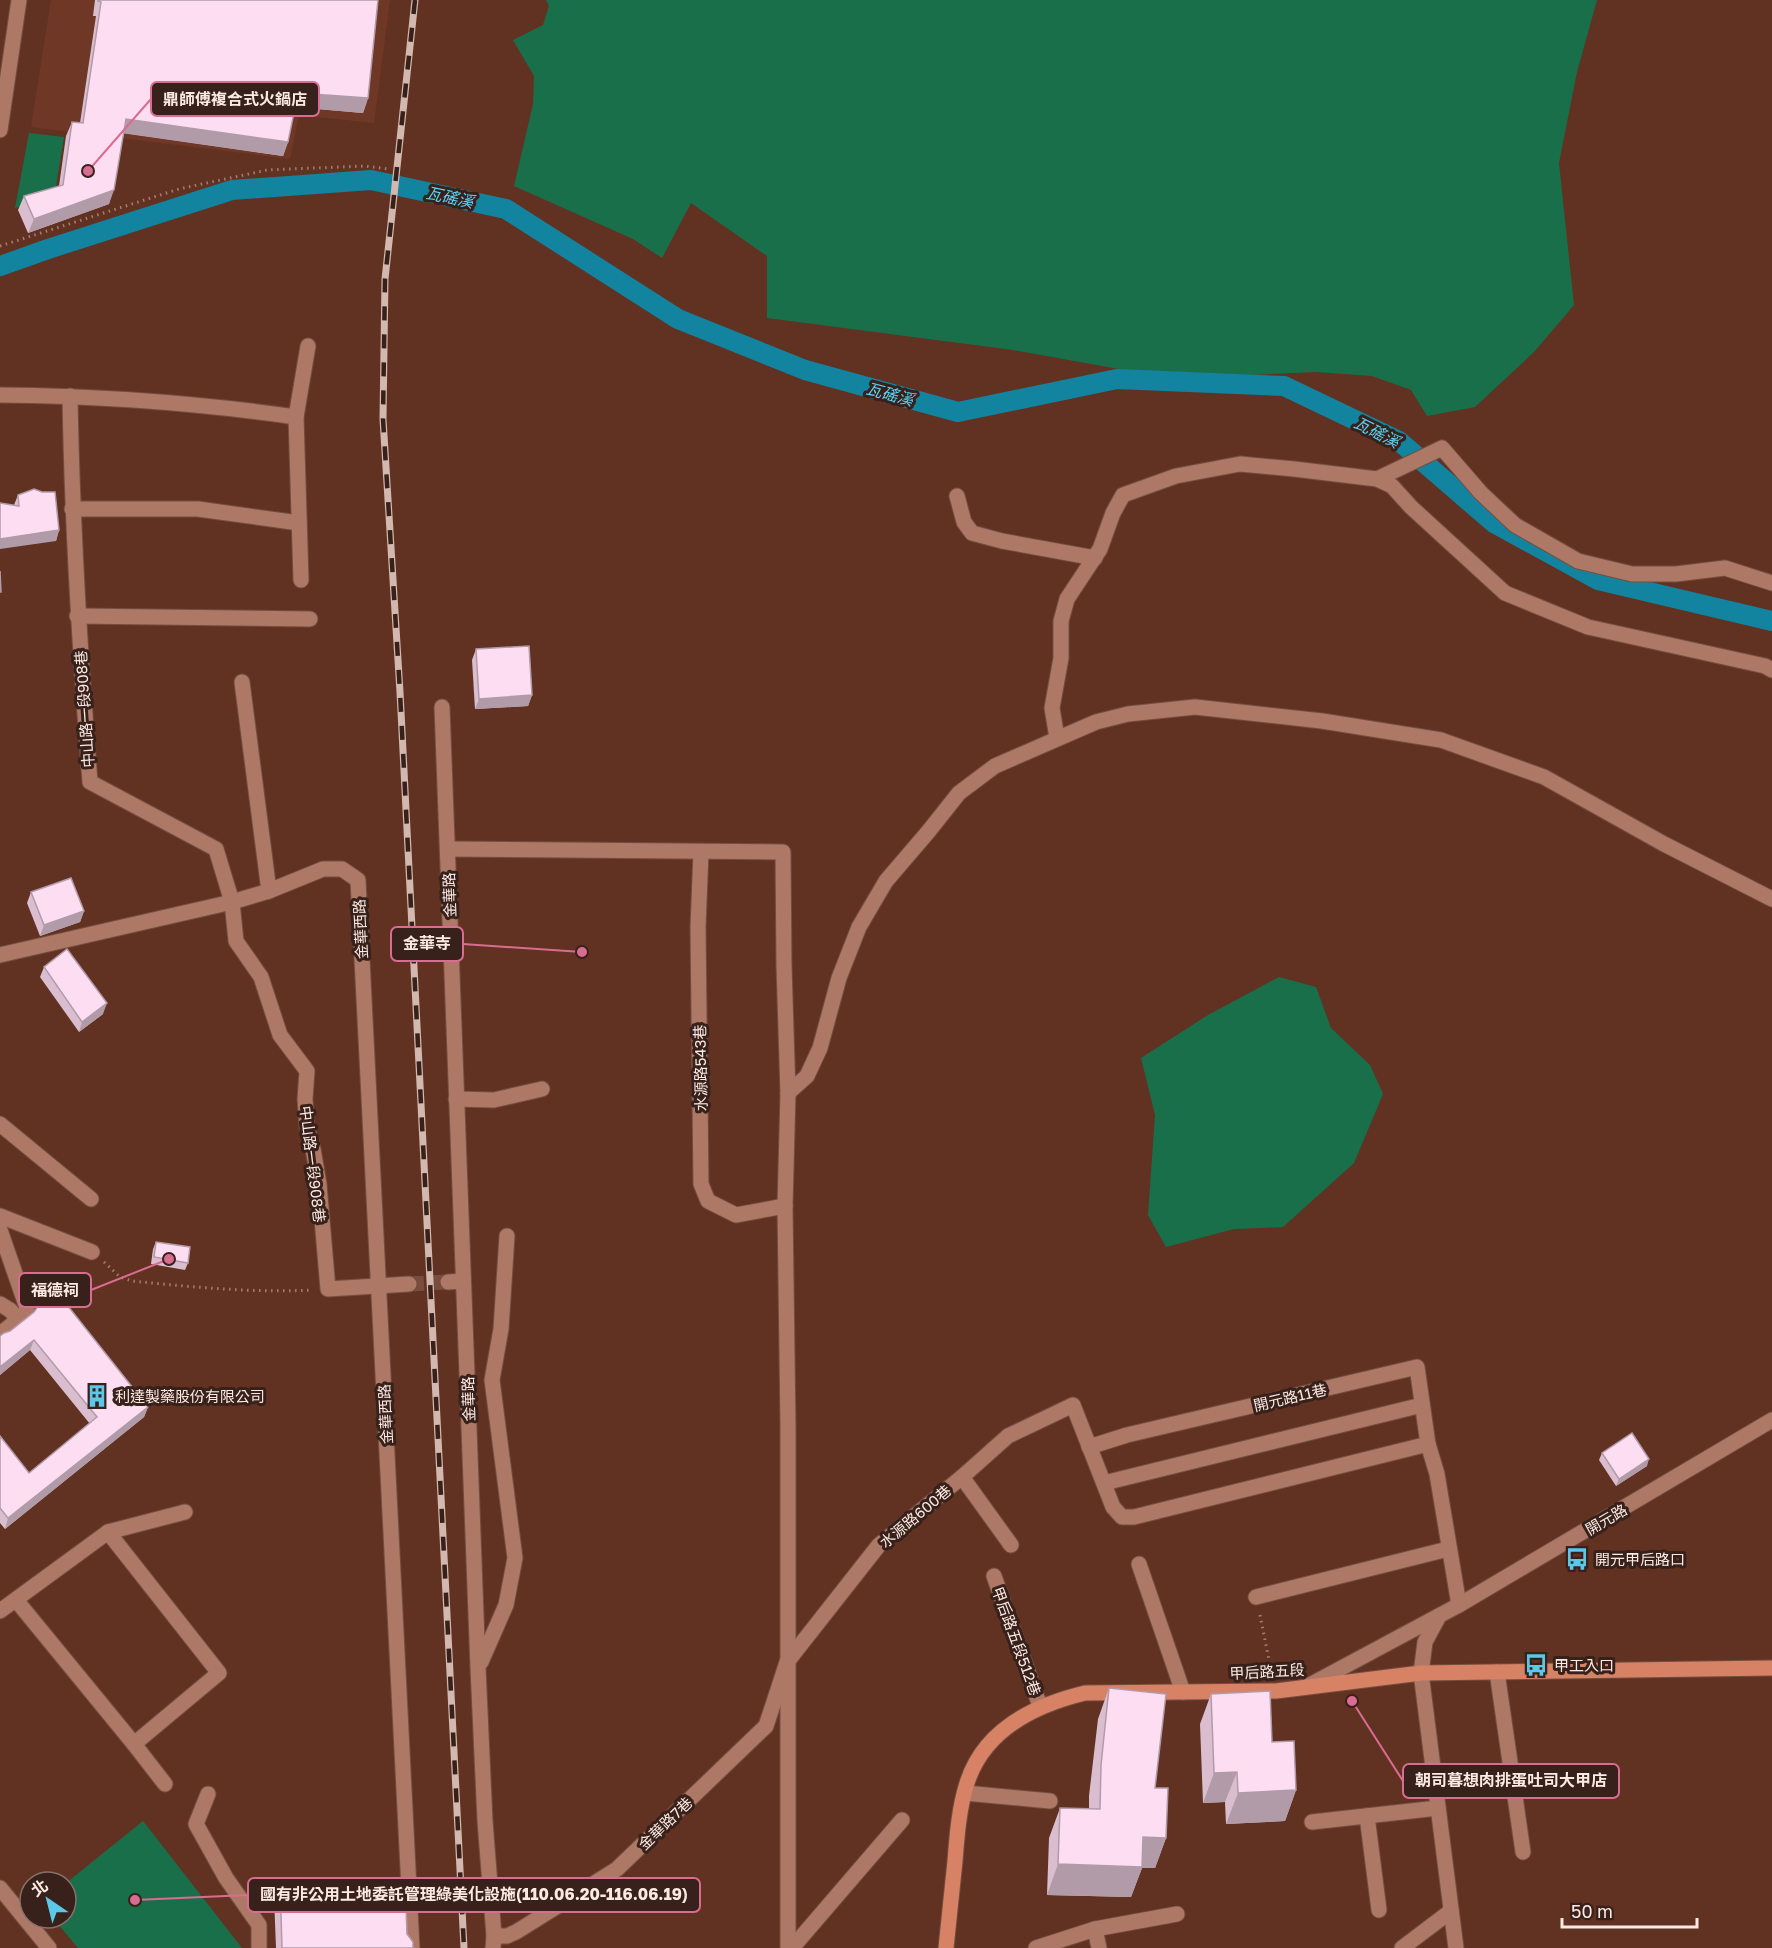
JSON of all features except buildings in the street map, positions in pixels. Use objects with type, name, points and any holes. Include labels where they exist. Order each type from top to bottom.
[{"type":"main road","name":"甲后路五段","points":[[946,1948],[958,1824],[967,1782],[981,1755],[999,1733],[1040,1706],[1086,1693],[1276,1691],[1421,1673],[1772,1668]]},
{"type":"street","points":[[0,130],[19,0]]},
{"type":"street","points":[[302,580],[296,417],[308,346]]},
{"type":"street","points":[[0,395],[70,396],[230,407],[296,417]]},
{"type":"street","name":"中山路一段908巷","points":[[70,396],[77,616],[90,782],[216,849],[232,902],[236,941],[261,977],[280,1035],[307,1071],[305,1099],[307,1127],[314,1149],[319,1184],[328,1289]]},
{"type":"street","points":[[1377,479],[1442,448],[1481,493],[1515,525],[1578,561],[1632,574],[1676,574],[1725,568],[1772,583]]},
{"type":"street","points":[[1057,738],[1052,708],[1061,658],[1061,621],[1067,599],[1100,549],[1113,513],[1123,495],[1176,476],[1240,464],[1377,479],[1392,486],[1411,507],[1505,592],[1588,627],[1708,652],[1766,666],[1772,670]]},
{"type":"street","points":[[957,496],[964,522],[972,533],[1002,541],[1095,558]]},
{"type":"street","points":[[72,509],[198,510],[299,523]]},
{"type":"street","points":[[77,616],[310,619]]},
{"type":"street","points":[[0,955],[232,902],[268,891],[242,682]]},
{"type":"street","name":"金華路","points":[[442,706],[478,1668],[493,1942]]},
{"type":"street","points":[[788,1093],[807,1076],[820,1048],[839,978],[859,927],[886,881],[959,792],[995,766],[1096,722],[1128,714],[1195,707],[1322,721],[1441,740],[1544,777],[1664,844],[1772,899]]},
{"type":"street","points":[[448,849],[783,852],[788,1093],[785,1206],[790,1948]]},
{"type":"street","name":"水源路543巷","points":[[701,852],[698,927],[701,1184],[708,1201],[736,1215],[785,1206]]},
{"type":"street","name":"金華西路","points":[[268,891],[323,869],[342,869],[358,880],[412,1948]]},
{"type":"street","points":[[456,1099],[494,1100],[542,1089]]},
{"type":"street","points":[[0,1124],[91,1199]]},
{"type":"street","points":[[0,1216],[92,1252]]},
{"type":"street","points":[[0,1230],[27,1305],[26,1311],[0,1334]]},
{"type":"street","points":[[478,1668],[506,1605],[515,1558],[492,1380],[501,1329],[507,1236]]},
{"type":"street","points":[[448,1282],[464,1281]]},
{"type":"street","points":[[328,1289],[409,1284]]},
{"type":"street","points":[[0,1304],[18,1319]]},
{"type":"street","name":"開元路11巷","points":[[1089,1447],[1126,1435],[1417,1367],[1428,1444],[1437,1474],[1459,1605]]},
{"type":"street","name":"水源路600巷","points":[[787,1662],[879,1545],[1008,1436],[1073,1405],[1089,1447]]},
{"type":"street","points":[[1104,1483],[1422,1405]]},
{"type":"street","name":"開元路","points":[[1304,1688],[1459,1605],[1772,1420]]},
{"type":"street","points":[[1089,1447],[1113,1507],[1122,1517],[1134,1517],[1428,1444]]},
{"type":"street","points":[[962,1477],[1011,1545]]},
{"type":"street","points":[[0,1611],[108,1532],[185,1512]]},
{"type":"street","points":[[108,1532],[219,1673],[134,1744]]},
{"type":"street","points":[[1256,1597],[1448,1549]]},
{"type":"street","points":[[1139,1564],[1183,1692]]},
{"type":"street","name":"甲后路五段512巷","points":[[994,1576],[1040,1706]]},
{"type":"street","points":[[16,1600],[165,1784]]},
{"type":"street","points":[[1438,1616],[1425,1642],[1421,1673],[1456,1948]]},
{"type":"street","name":"金華路7巷","points":[[493,1942],[516,1932],[617,1869],[766,1726],[787,1662]]},
{"type":"street","points":[[1497,1672],[1523,1852]]},
{"type":"street","points":[[965,1793],[1050,1801]]},
{"type":"street","points":[[208,1794],[196,1824],[226,1878],[259,1925],[259,1948]]},
{"type":"street","points":[[1312,1822],[1438,1808]]},
{"type":"street","points":[[1367,1816],[1379,1910]]},
{"type":"street","points":[[790,1948],[902,1820]]},
{"type":"street","points":[[0,1888],[49,1948]]},
{"type":"street","points":[[1402,1948],[1451,1911]]},
{"type":"street","points":[[1036,1948],[1095,1929],[1177,1914]]},
{"type":"street","points":[[1095,1929],[1099,1948]]},
{"type":"path","points":[[0,246],[179,189],[267,170],[365,166],[388,169]]},
{"type":"path","points":[[92,1252],[120,1277],[132,1281],[224,1290],[328,1289]]},
{"type":"path","points":[[1260,1615],[1276,1691]]},
{"type":"shaded area","points":[[51,0],[390,0],[374,123],[299,115],[290,159],[31,127]]},
{"type":"green space","points":[[546,0],[1597,0],[1577,72],[1559,163],[1574,305],[1534,352],[1475,407],[1427,416],[1411,390],[1372,376],[1316,372],[1250,375],[1124,370],[1013,350],[767,318],[767,256],[691,203],[662,258],[633,239],[514,186],[533,104],[534,76],[513,40],[543,25],[549,6]]},
{"type":"green space","points":[[29,133],[64,137],[54,199],[15,208]]},
{"type":"green space","points":[[1279,977],[1316,987],[1331,1028],[1370,1065],[1383,1094],[1354,1163],[1283,1227],[1234,1229],[1166,1247],[1148,1215],[1155,1115],[1141,1058],[1208,1015]]},
{"type":"green space","points":[[143,1821],[242,1948],[78,1948],[63,1930],[78,1930],[78,1873]]},
{"type":"waterway","name":"瓦磘溪","points":[[0,266],[232,190],[371,180],[506,209],[678,319],[805,370],[958,412],[1117,379],[1284,386],[1399,441],[1494,523],[1598,580],[1772,621]]},
{"type":"tunnel","points":[[409,1284],[448,1282]]},
{"type":"railway","points":[[415,0],[385,279],[383,419],[400,692],[464,1948]]},
{"type":"place","name":"鼎師傅複合式火鍋店","points":[[88,171]]},
{"type":"place","name":"金華寺","points":[[582,952]]},
{"type":"place","name":"福德祠","points":[[169,1259]]},
{"type":"place","name":"利達製藥股份有限公司","points":[[97,1396]]},
{"type":"place","name":"開元甲后路口","points":[[1577,1559]]},
{"type":"place","name":"甲工入口","points":[[1536,1665]]},
{"type":"place","name":"朝司暮想肉排蛋吐司大甲店","points":[[1352,1701]]},
{"type":"place","name":"國有非公用土地委託管理綠美化設施(110.06.20-116.06.19)","points":[[135,1900]]}]
